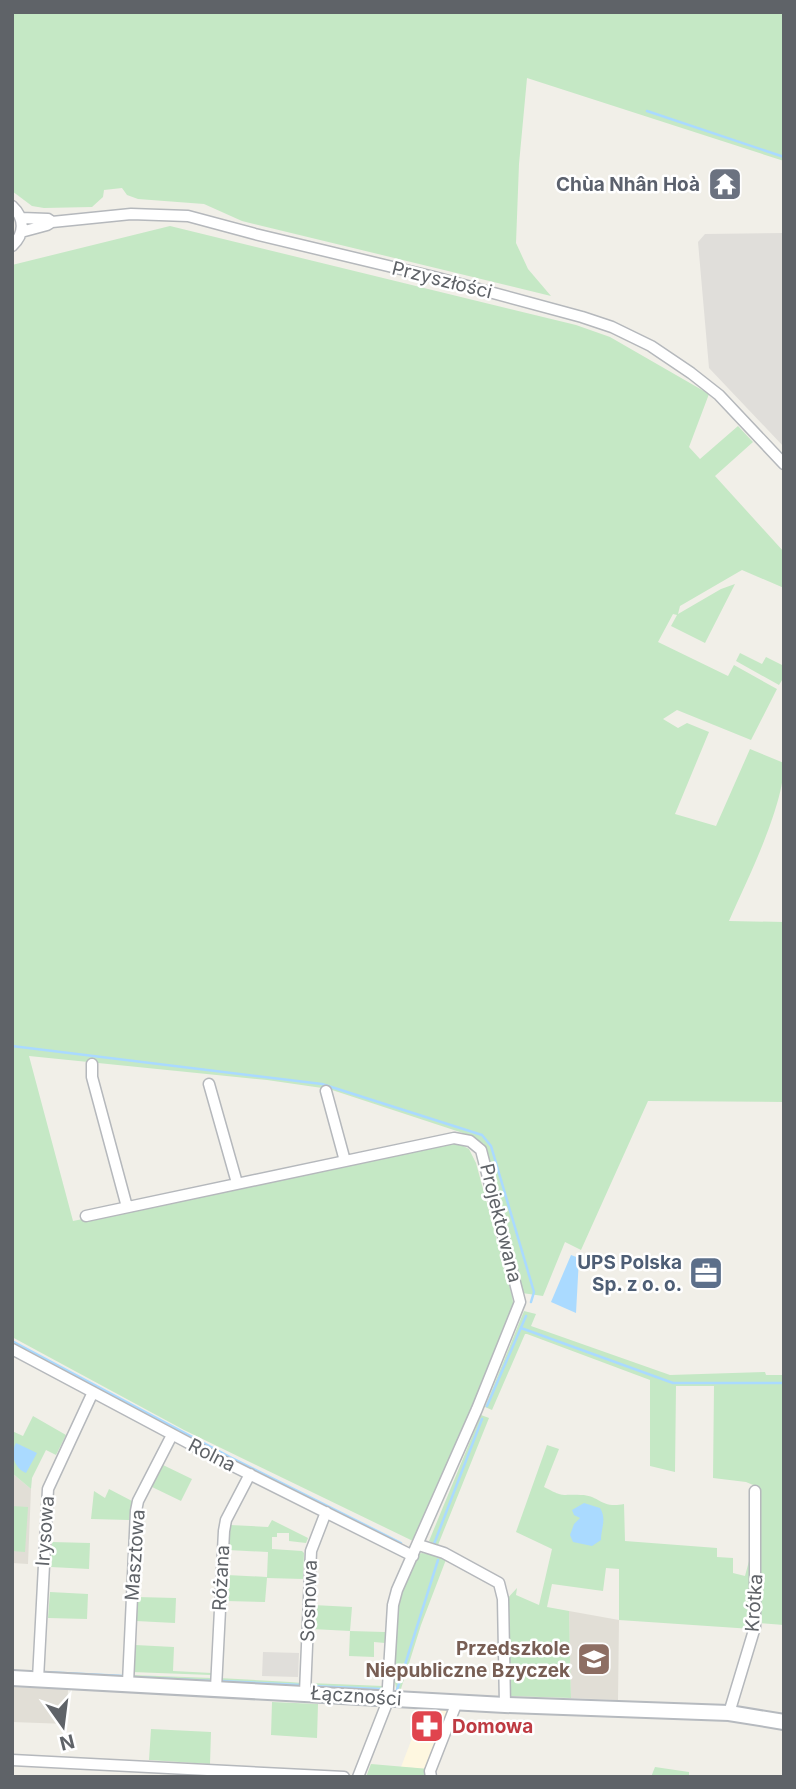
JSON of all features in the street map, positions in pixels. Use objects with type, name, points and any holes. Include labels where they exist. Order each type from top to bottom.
[{"type":"street","points":[[12,206],[21,218],[21,232],[12,246]]},
{"type":"street","name":"Przyszłości","points":[[21,232],[44,227],[52,222],[131,214],[188,216],[582,317],[612,327],[651,346],[691,373],[719,395],[784,464]]},
{"type":"street","name":"Przyszłości","points":[[21,218],[48,219],[52,222]]},
{"type":"street","points":[[92,1064],[92,1077],[127,1207]]},
{"type":"street","points":[[209,1084],[237,1183]]},
{"type":"street","points":[[326,1091],[345,1161]]},
{"type":"street","name":"Projektowana","points":[[86,1216],[454,1138],[463,1138],[477,1145],[485,1160],[520,1302],[419,1545],[397,1590],[393,1605],[388,1698],[358,1777]]},
{"type":"street","name":"Rolna","points":[[12,1349],[172,1434],[413,1556]]},
{"type":"street","name":"Irysowa","points":[[38,1679],[48,1489],[93,1392]]},
{"type":"street","name":"Masztowa","points":[[128,1683],[135,1511],[172,1434]]},
{"type":"street","name":"Różana","points":[[216,1688],[223,1531],[250,1474]]},
{"type":"street","name":"Krótka","points":[[729,1713],[755,1627],[755,1491]]},
{"type":"street","name":"Sosnowa","points":[[305,1693],[311,1550],[326,1512]]},
{"type":"street","points":[[419,1545],[453,1558],[499,1583],[503,1599],[505,1705]]},
{"type":"street","name":"Łączności","points":[[12,1678],[505,1705],[729,1713],[784,1723]]},
{"type":"street","points":[[431,1777],[430,1771],[457,1702]]},
{"type":"street","points":[[12,1759],[344,1777]]},
{"type":"shaded area","points":[[784,233],[784,447],[709,368],[698,242],[705,234]]},
{"type":"shaded area","points":[[12,1473],[31,1489],[28,1564],[12,1563]]},
{"type":"shaded area","name":"Przedszkole Niepubliczne Bzyczek","points":[[569,1611],[619,1620],[618,1700],[571,1698]]},
{"type":"shaded area","points":[[263,1652],[299,1653],[298,1677],[262,1676]]},
{"type":"shaded area","points":[[12,1687],[68,1689],[67,1724],[12,1722]]},
{"type":"shaded area","points":[[424,1707],[451,1709],[429,1769],[401,1767]]},
{"type":"green space","points":[[12,12],[784,12],[784,161],[527,78],[519,164],[516,243],[528,269],[551,296],[242,221],[204,204],[138,199],[127,195],[122,188],[104,190],[103,197],[92,207],[32,206],[12,191]]},
{"type":"green space","points":[[170,226],[576,325],[610,337],[709,394],[689,447],[700,459],[738,426],[753,442],[715,476],[784,552],[784,588],[742,570],[680,606],[678,614],[735,584],[705,643],[671,626],[677,615],[673,614],[658,642],[728,676],[734,665],[777,689],[751,740],[677,710],[663,719],[678,728],[687,723],[709,732],[675,814],[716,826],[750,749],[784,763],[778,800],[771,822],[729,921],[784,922],[784,1102],[648,1101],[581,1250],[565,1242],[543,1296],[522,1293],[487,1152],[484,1144],[469,1135],[329,1089],[267,1080],[29,1056],[73,1221],[456,1142],[469,1149],[476,1163],[514,1308],[415,1542],[184,1430],[12,1337],[12,265]]},
{"type":"green space","points":[[740,653],[762,664],[766,657],[784,666],[784,677],[779,685],[736,661]]},
{"type":"green space","points":[[524,1311],[536,1314],[531,1326],[670,1375],[765,1372],[766,1375],[784,1375],[784,1625],[759,1623],[758,1487],[746,1482],[713,1478],[714,1386],[676,1386],[675,1472],[650,1466],[650,1380],[527,1334],[492,1410],[485,1407]]},
{"type":"green space","points":[[481,1415],[489,1418],[438,1545],[429,1541]]},
{"type":"green space","points":[[33,1416],[66,1435],[56,1455],[46,1450],[32,1478],[31,1489],[12,1473],[12,1431],[23,1436]]},
{"type":"green space","points":[[547,1445],[559,1449],[544,1487],[559,1494],[592,1497],[610,1505],[624,1504],[625,1541],[717,1548],[717,1557],[733,1558],[733,1573],[745,1576],[749,1561],[752,1561],[752,1629],[619,1620],[619,1569],[606,1568],[603,1591],[552,1584],[547,1607],[569,1611],[571,1698],[510,1696],[506,1600],[517,1588],[516,1595],[539,1605],[552,1549],[516,1532]]},
{"type":"green space","points":[[163,1465],[192,1479],[181,1501],[152,1487]]},
{"type":"green space","points":[[109,1489],[132,1501],[129,1520],[91,1519],[94,1491],[105,1498]]},
{"type":"green space","points":[[12,1506],[28,1507],[25,1552],[12,1551]]},
{"type":"green space","points":[[272,1520],[308,1538],[306,1543],[289,1541],[289,1533],[277,1533],[277,1537],[272,1537],[272,1549],[304,1553],[303,1579],[267,1578],[265,1602],[226,1601],[227,1575],[267,1577],[268,1552],[228,1550],[230,1525],[268,1527]]},
{"type":"green space","points":[[52,1542],[90,1543],[89,1569],[51,1567]]},
{"type":"green space","points":[[418,1554],[447,1557],[421,1625],[400,1692],[397,1692],[395,1683],[392,1682],[399,1598]]},
{"type":"green space","points":[[50,1592],[88,1594],[87,1619],[48,1618]]},
{"type":"green space","points":[[137,1597],[176,1598],[175,1623],[136,1621]]},
{"type":"green space","points":[[313,1605],[352,1607],[350,1631],[312,1629]]},
{"type":"green space","points":[[350,1631],[385,1632],[385,1643],[374,1642],[374,1657],[349,1656]]},
{"type":"green space","points":[[135,1645],[174,1647],[173,1671],[212,1673],[132,1672]]},
{"type":"green space","points":[[579,1656],[597,1657],[597,1669],[578,1668]]},
{"type":"green space","points":[[132,1675],[212,1678],[210,1683],[133,1680]]},
{"type":"green space","points":[[219,1678],[302,1683],[300,1688],[220,1684]]},
{"type":"green space","points":[[309,1683],[383,1686],[384,1690],[383,1692],[309,1689]]},
{"type":"green space","points":[[272,1702],[318,1704],[317,1738],[271,1735]]},
{"type":"green space","points":[[151,1729],[211,1732],[210,1764],[149,1760]]},
{"type":"green space","points":[[371,1764],[429,1769],[426,1777],[366,1777]]},
{"type":"green space","points":[[655,1767],[689,1772],[689,1777],[651,1777]]},
{"type":"water","points":[[571,1255],[579,1258],[576,1313],[551,1302]]},
{"type":"water","points":[[16,1443],[37,1453],[26,1473],[14,1460]]},
{"type":"water","points":[[584,1503],[600,1508],[603,1516],[601,1540],[592,1546],[573,1542],[570,1535],[574,1524],[580,1518],[574,1515],[572,1510]]},
{"type":"waterway","points":[[647,111],[784,157]]},
{"type":"waterway","points":[[12,1046],[322,1084],[482,1135],[491,1146],[534,1292],[531,1302]]},
{"type":"waterway","points":[[487,1406],[526,1316]]},
{"type":"waterway","points":[[521,1328],[673,1383],[784,1383]]},
{"type":"waterway","points":[[12,1341],[230,1457],[401,1543]]},
{"type":"waterway","points":[[434,1544],[482,1419]]},
{"type":"waterway","points":[[397,1690],[438,1560]]},
{"type":"waterway","points":[[12,1671],[32,1672]]},
{"type":"waterway","points":[[42,1672],[124,1676]]},
{"type":"waterway","points":[[132,1677],[212,1681]]},
{"type":"waterway","points":[[221,1681],[300,1685]]},
{"type":"waterway","points":[[311,1686],[381,1689]]},
{"type":"place","name":"Chùa Nhân Hoà","points":[[725,184]]},
{"type":"place","name":"UPS Polska Sp. z o. o.","points":[[706,1273]]},
{"type":"place","name":"Przedszkole Niepubliczne Bzyczek","points":[[594,1659]]},
{"type":"place","name":"Domowa","points":[[427,1726]]}]
